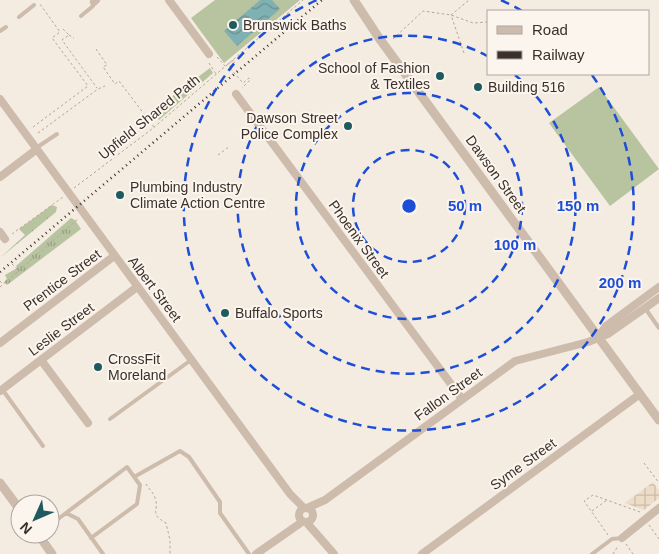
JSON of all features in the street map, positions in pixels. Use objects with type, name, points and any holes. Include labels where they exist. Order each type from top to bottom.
[{"type":"street","points":[[169,0],[209,54]]},
{"type":"street","name":"Dawson Street","points":[[348,0],[364,17]]},
{"type":"street","name":"Dawson Street","points":[[354,0],[364,17],[659,420]]},
{"type":"street","name":"Phoenix Street","points":[[236,94],[462,399]]},
{"type":"street","name":"Albert Street","points":[[0,99],[334,554]]},
{"type":"street","points":[[0,177],[36,148]]},
{"type":"street","name":"Prentice Street","points":[[0,343],[114,256]]},
{"type":"street","name":"Leslie Street","points":[[1,390],[137,287]]},
{"type":"street","name":"Fallon Street","points":[[598,337],[606,326],[659,287]]},
{"type":"street","name":"Fallon Street","points":[[256,554],[325,500],[518,359],[588,342],[612,332],[659,298]]},
{"type":"street","points":[[41,360],[88,423]]},
{"type":"street","name":"Syme Street","points":[[422,554],[640,394]]},
{"type":"street","points":[[0,483],[10,496]]},
{"type":"street","points":[[622,538],[648,519],[659,508]]},
{"type":"lane","points":[[81,16],[93,6],[94,1]]},
{"type":"lane","points":[[19,17],[34,5]]},
{"type":"lane","points":[[0,31],[6,27]]},
{"type":"lane","points":[[36,148],[57,134]]},
{"type":"lane","points":[[645,308],[659,328]]},
{"type":"lane","points":[[110,420],[192,360]]},
{"type":"lane","points":[[1,390],[42,446]]},
{"type":"lane","points":[[134,477],[180,451],[189,457],[220,502],[220,513],[249,554]]},
{"type":"lane","points":[[60,518],[127,467],[140,485],[137,504],[91,538]]},
{"type":"lane","points":[[66,513],[78,519],[103,554]]},
{"type":"lane","points":[[592,554],[612,539],[622,538]]},
{"type":"path","name":"Upfield Shared Path","points":[[3,235],[68,193],[154,127],[304,0]]},
{"type":"path","points":[[451,15],[469,0]]},
{"type":"path","points":[[34,127],[88,86],[52,38],[60,32],[38,2]]},
{"type":"path","points":[[392,39],[423,12],[451,15],[473,24],[487,22]]},
{"type":"path","points":[[451,15],[464,52]]},
{"type":"path","points":[[63,29],[74,38]]},
{"type":"path","points":[[68,35],[62,40],[98,89]]},
{"type":"path","points":[[96,49],[107,64],[103,67],[115,84],[119,81],[154,127]]},
{"type":"path","points":[[216,74],[208,64],[209,54],[217,57],[224,66],[234,60],[235,62],[229,67],[244,84]]},
{"type":"path","points":[[38,133],[98,89],[105,86]]},
{"type":"path","points":[[218,155],[230,146]]},
{"type":"path","points":[[0,287],[83,213]]},
{"type":"path","points":[[12,264],[20,271]]},
{"type":"path","points":[[0,281],[3,285]]},
{"type":"path","points":[[644,463],[659,483]]},
{"type":"path","points":[[141,473],[156,499],[155,512],[158,519],[166,523],[170,540],[170,554]]},
{"type":"path","points":[[612,539],[584,500],[593,494],[608,499],[648,519],[659,538]]},
{"type":"path","points":[[592,512],[608,499]]},
{"type":"path","points":[[613,554],[622,538],[633,554]]},
{"type":"green space","name":"Brunswick Baths","points":[[215,0],[300,0],[224,63],[191,18]]},
{"type":"green space","points":[[210,68],[213,73],[159,120],[155,115],[161,111],[158,107]]},
{"type":"green space","points":[[599,87],[659,169],[610,206],[549,123]]},
{"type":"green space","points":[[52,205],[57,207],[56,212],[0,258],[25,235],[19,229]]},
{"type":"green space","points":[[71,218],[75,220],[81,229],[7,285],[4,282],[7,279],[5,275],[17,268],[16,266]]},
{"type":"shaded area","points":[[653,482],[659,491],[659,498],[644,510],[625,503]]},
{"type":"water","points":[[260,0],[272,0],[280,9],[237,46],[224,31]]},
{"type":"railway","points":[[0,272],[322,0]]},
{"type":"place","name":"Brunswick Baths","points":[[233,25]]},
{"type":"place","name":"School of Fashion & Textiles","points":[[440,76]]},
{"type":"place","name":"Building 516","points":[[478,87]]},
{"type":"place","name":"Dawson Street Police Complex","points":[[348,126]]},
{"type":"place","name":"Plumbing Industry Climate Action Centre","points":[[120,195]]},
{"type":"place","name":"Buffalo Sports","points":[[225,313]]},
{"type":"place","name":"CrossFit Moreland","points":[[98,367]]}]
